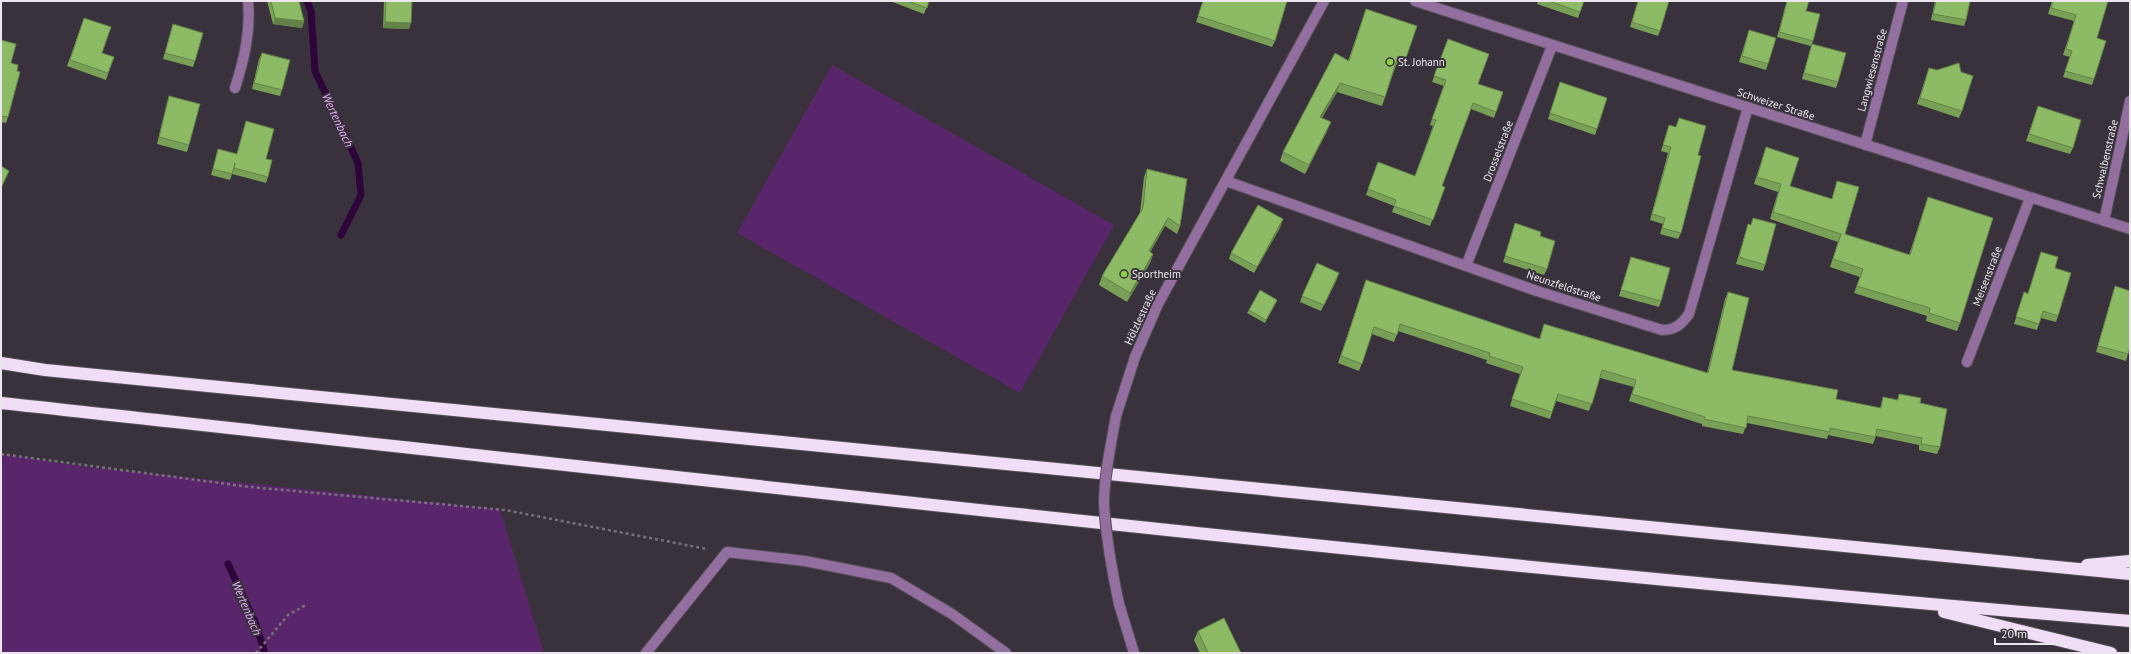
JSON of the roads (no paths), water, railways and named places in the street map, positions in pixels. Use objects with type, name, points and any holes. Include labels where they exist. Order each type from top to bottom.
[{"type":"highway","points":[[1,364],[2054,568],[2130,574]]},
{"type":"highway","points":[[1,403],[1320,546],[1906,603],[2130,621]]},
{"type":"highway","points":[[2054,568],[2130,561]]},
{"type":"highway","points":[[1906,603],[2111,653]]},
{"type":"street","points":[[235,88],[245,58],[249,15],[248,1]]},
{"type":"street","name":"Hölzlestraße","points":[[1134,653],[1118,604],[1109,556],[1104,503],[1108,465],[1116,416],[1135,357],[1158,304],[1324,1]]},
{"type":"street","name":"Schweizer Straße","points":[[1416,1],[1552,46],[2130,229]]},
{"type":"street","name":"Langwiesenstraße","points":[[1865,144],[1903,1]]},
{"type":"street","name":"Drosselstraße","points":[[1466,266],[1552,46]]},
{"type":"street","name":"Schwalbenstraße","points":[[2104,221],[2130,101]]},
{"type":"street","name":"Neunzfeldstraße","points":[[1226,181],[1551,296],[1662,330],[1672,330],[1683,323],[1689,314],[1748,107]]},
{"type":"street","name":"Meisenstraße","points":[[1967,362],[2030,198]]},
{"type":"street","points":[[646,653],[727,552],[805,561],[891,578],[952,614],[1006,653]]},
{"type":"waterway","name":"Wertenbach","points":[[307,1],[311,11],[315,71],[358,163],[361,195],[341,235]]},
{"type":"waterway","name":"Wertenbach","points":[[228,564],[255,622],[265,653]]},
{"type":"place","name":"St. Johann","points":[[1390,62]]},
{"type":"place","name":"Sportheim","points":[[1124,274]]}]
